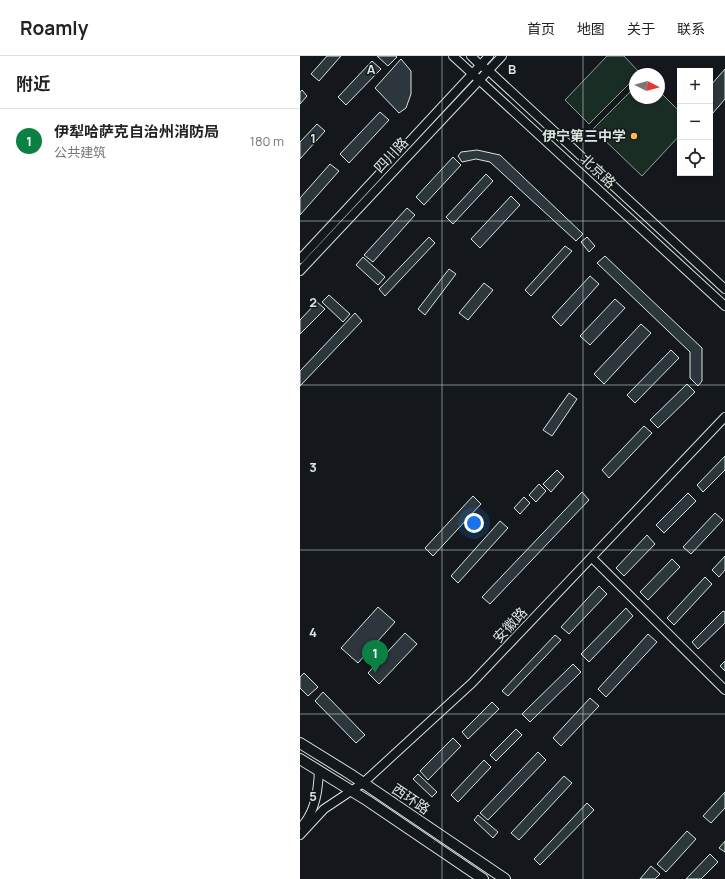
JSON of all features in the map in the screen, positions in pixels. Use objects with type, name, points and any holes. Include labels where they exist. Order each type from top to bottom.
[{"type":"main road","name":"西环路","points":[[300,743],[363,783],[505,879]]},
{"type":"main road","name":"西环路","points":[[300,759],[351,790],[483,879]]},
{"type":"street","name":"北京路","points":[[454,56],[725,306]]},
{"type":"street","name":"北京路","points":[[471,56],[725,289]]},
{"type":"street","name":"四川路","points":[[300,259],[489,56]]},
{"type":"street","name":"四川路","points":[[300,271],[502,56]]},
{"type":"street","name":"安徽路","points":[[300,835],[324,809],[363,783],[472,683],[725,417]]},
{"type":"street","points":[[592,558],[725,690]]},
{"type":"street","points":[[300,829],[309,817],[318,793],[319,771]]},
{"type":"green space","points":[[607,56],[624,56],[635,68],[629,68],[629,84],[589,124],[565,100]]},
{"type":"green space","points":[[629,93],[629,104],[665,104],[665,97],[677,109],[677,138],[642,176],[593,129]]},
{"type":"building","points":[[327,56],[341,56],[319,81],[311,74]]},
{"type":"building","points":[[377,56],[396,56],[397,57],[388,66]]},
{"type":"building","points":[[401,59],[411,71],[411,94],[406,108],[399,113],[375,88]]},
{"type":"building","points":[[372,61],[381,69],[346,105],[338,97]]},
{"type":"building","points":[[725,69],[725,99],[713,113],[713,104],[713,83]]},
{"type":"building","points":[[302,90],[307,96],[300,104],[300,92]]},
{"type":"building","points":[[380,112],[389,120],[349,163],[340,154]]},
{"type":"building","points":[[317,124],[325,131],[300,159],[300,142]]},
{"type":"building","points":[[477,150],[500,155],[583,234],[576,241],[490,162],[476,159],[462,162],[458,156],[461,152]]},
{"type":"building","points":[[453,157],[461,165],[424,205],[416,197]]},
{"type":"building","points":[[330,164],[339,171],[300,215],[300,198]]},
{"type":"building","points":[[486,174],[493,181],[453,224],[446,217]]},
{"type":"building","points":[[511,196],[520,205],[480,248],[471,239]]},
{"type":"building","points":[[407,208],[415,215],[373,262],[364,255]]},
{"type":"building","points":[[429,237],[435,243],[385,296],[379,289]]},
{"type":"building","points":[[587,237],[595,246],[589,252],[581,242]]},
{"type":"building","points":[[565,246],[572,251],[531,296],[525,290]]},
{"type":"building","points":[[605,256],[702,348],[702,381],[698,386],[690,378],[690,352],[597,263]]},
{"type":"building","points":[[363,257],[385,277],[378,285],[356,265]]},
{"type":"building","points":[[449,269],[456,274],[425,315],[418,309]]},
{"type":"building","points":[[590,276],[599,284],[561,326],[552,317]]},
{"type":"building","points":[[484,283],[493,290],[468,320],[459,313]]},
{"type":"building","points":[[329,295],[350,314],[343,322],[322,302]]},
{"type":"building","points":[[615,299],[625,308],[590,345],[580,336]]},
{"type":"building","points":[[317,302],[325,309],[300,334],[300,320]]},
{"type":"building","points":[[355,313],[362,321],[300,386],[300,371]]},
{"type":"building","points":[[641,324],[651,333],[604,384],[594,374]]},
{"type":"building","points":[[671,350],[679,358],[635,403],[627,395]]},
{"type":"building","points":[[687,384],[695,392],[658,428],[650,420]]},
{"type":"building","points":[[569,393],[577,399],[552,436],[543,430]]},
{"type":"building","points":[[644,426],[652,433],[609,478],[602,470]]},
{"type":"building","points":[[725,456],[725,470],[703,492],[697,485]]},
{"type":"building","points":[[557,470],[564,477],[551,492],[543,484]]},
{"type":"building","points":[[539,484],[546,491],[536,502],[529,495]]},
{"type":"building","points":[[582,492],[589,500],[490,604],[482,597]]},
{"type":"building","points":[[688,493],[696,501],[664,533],[656,525]]},
{"type":"building","points":[[473,496],[481,504],[433,556],[425,548]]},
{"type":"building","points":[[524,497],[530,503],[520,514],[514,508]]},
{"type":"building","points":[[715,513],[723,520],[691,554],[683,547]]},
{"type":"building","points":[[500,521],[508,528],[458,583],[451,576]]},
{"type":"building","points":[[647,535],[655,544],[624,576],[616,568]]},
{"type":"building","points":[[725,556],[725,570],[719,577],[712,570]]},
{"type":"building","points":[[672,559],[680,567],[648,600],[640,592]]},
{"type":"building","points":[[705,577],[712,584],[674,625],[667,618]]},
{"type":"building","points":[[599,586],[607,594],[569,634],[561,627]]},
{"type":"building","points":[[378,607],[395,622],[358,663],[341,648]]},
{"type":"building","points":[[626,608],[633,616],[589,662],[581,654]]},
{"type":"building","points":[[723,611],[725,612],[725,623],[698,649],[692,642]]},
{"type":"building","points":[[405,633],[417,644],[379,684],[368,673]]},
{"type":"building","points":[[648,634],[657,642],[606,697],[598,689]]},
{"type":"building","points":[[555,635],[561,640],[508,696],[502,691]]},
{"type":"building","points":[[725,661],[725,671],[720,666]]},
{"type":"building","points":[[573,664],[581,672],[530,722],[522,714]]},
{"type":"building","points":[[304,673],[318,687],[308,696],[300,688],[300,677]]},
{"type":"building","points":[[323,692],[365,735],[356,743],[315,701]]},
{"type":"building","points":[[590,698],[599,706],[561,746],[553,738]]},
{"type":"building","points":[[492,702],[499,709],[468,739],[462,732]]},
{"type":"building","points":[[516,729],[522,735],[496,761],[490,755]]},
{"type":"building","points":[[453,738],[461,746],[428,780],[420,771]]},
{"type":"building","points":[[538,752],[546,760],[488,820],[480,813]]},
{"type":"building","points":[[484,760],[491,767],[458,802],[451,795]]},
{"type":"building","points":[[418,774],[437,792],[432,797],[413,779]]},
{"type":"building","points":[[564,776],[572,783],[519,840],[511,833]]},
{"type":"building","points":[[725,792],[725,808],[711,823],[703,816]]},
{"type":"building","points":[[587,803],[594,810],[540,865],[534,859]]},
{"type":"building","points":[[478,815],[498,832],[493,838],[474,820]]},
{"type":"building","points":[[687,831],[696,839],[666,872],[657,864]]},
{"type":"building","points":[[725,841],[725,852],[719,848]]},
{"type":"building","points":[[710,854],[718,862],[701,879],[686,879]]},
{"type":"building","points":[[651,866],[660,874],[655,879],[640,879]]},
{"type":"place","name":"伊宁第三中学","points":[[634,136]]},
{"type":"place","name":"伊犁哈萨克自治州消防局","points":[[375,673]]}]
